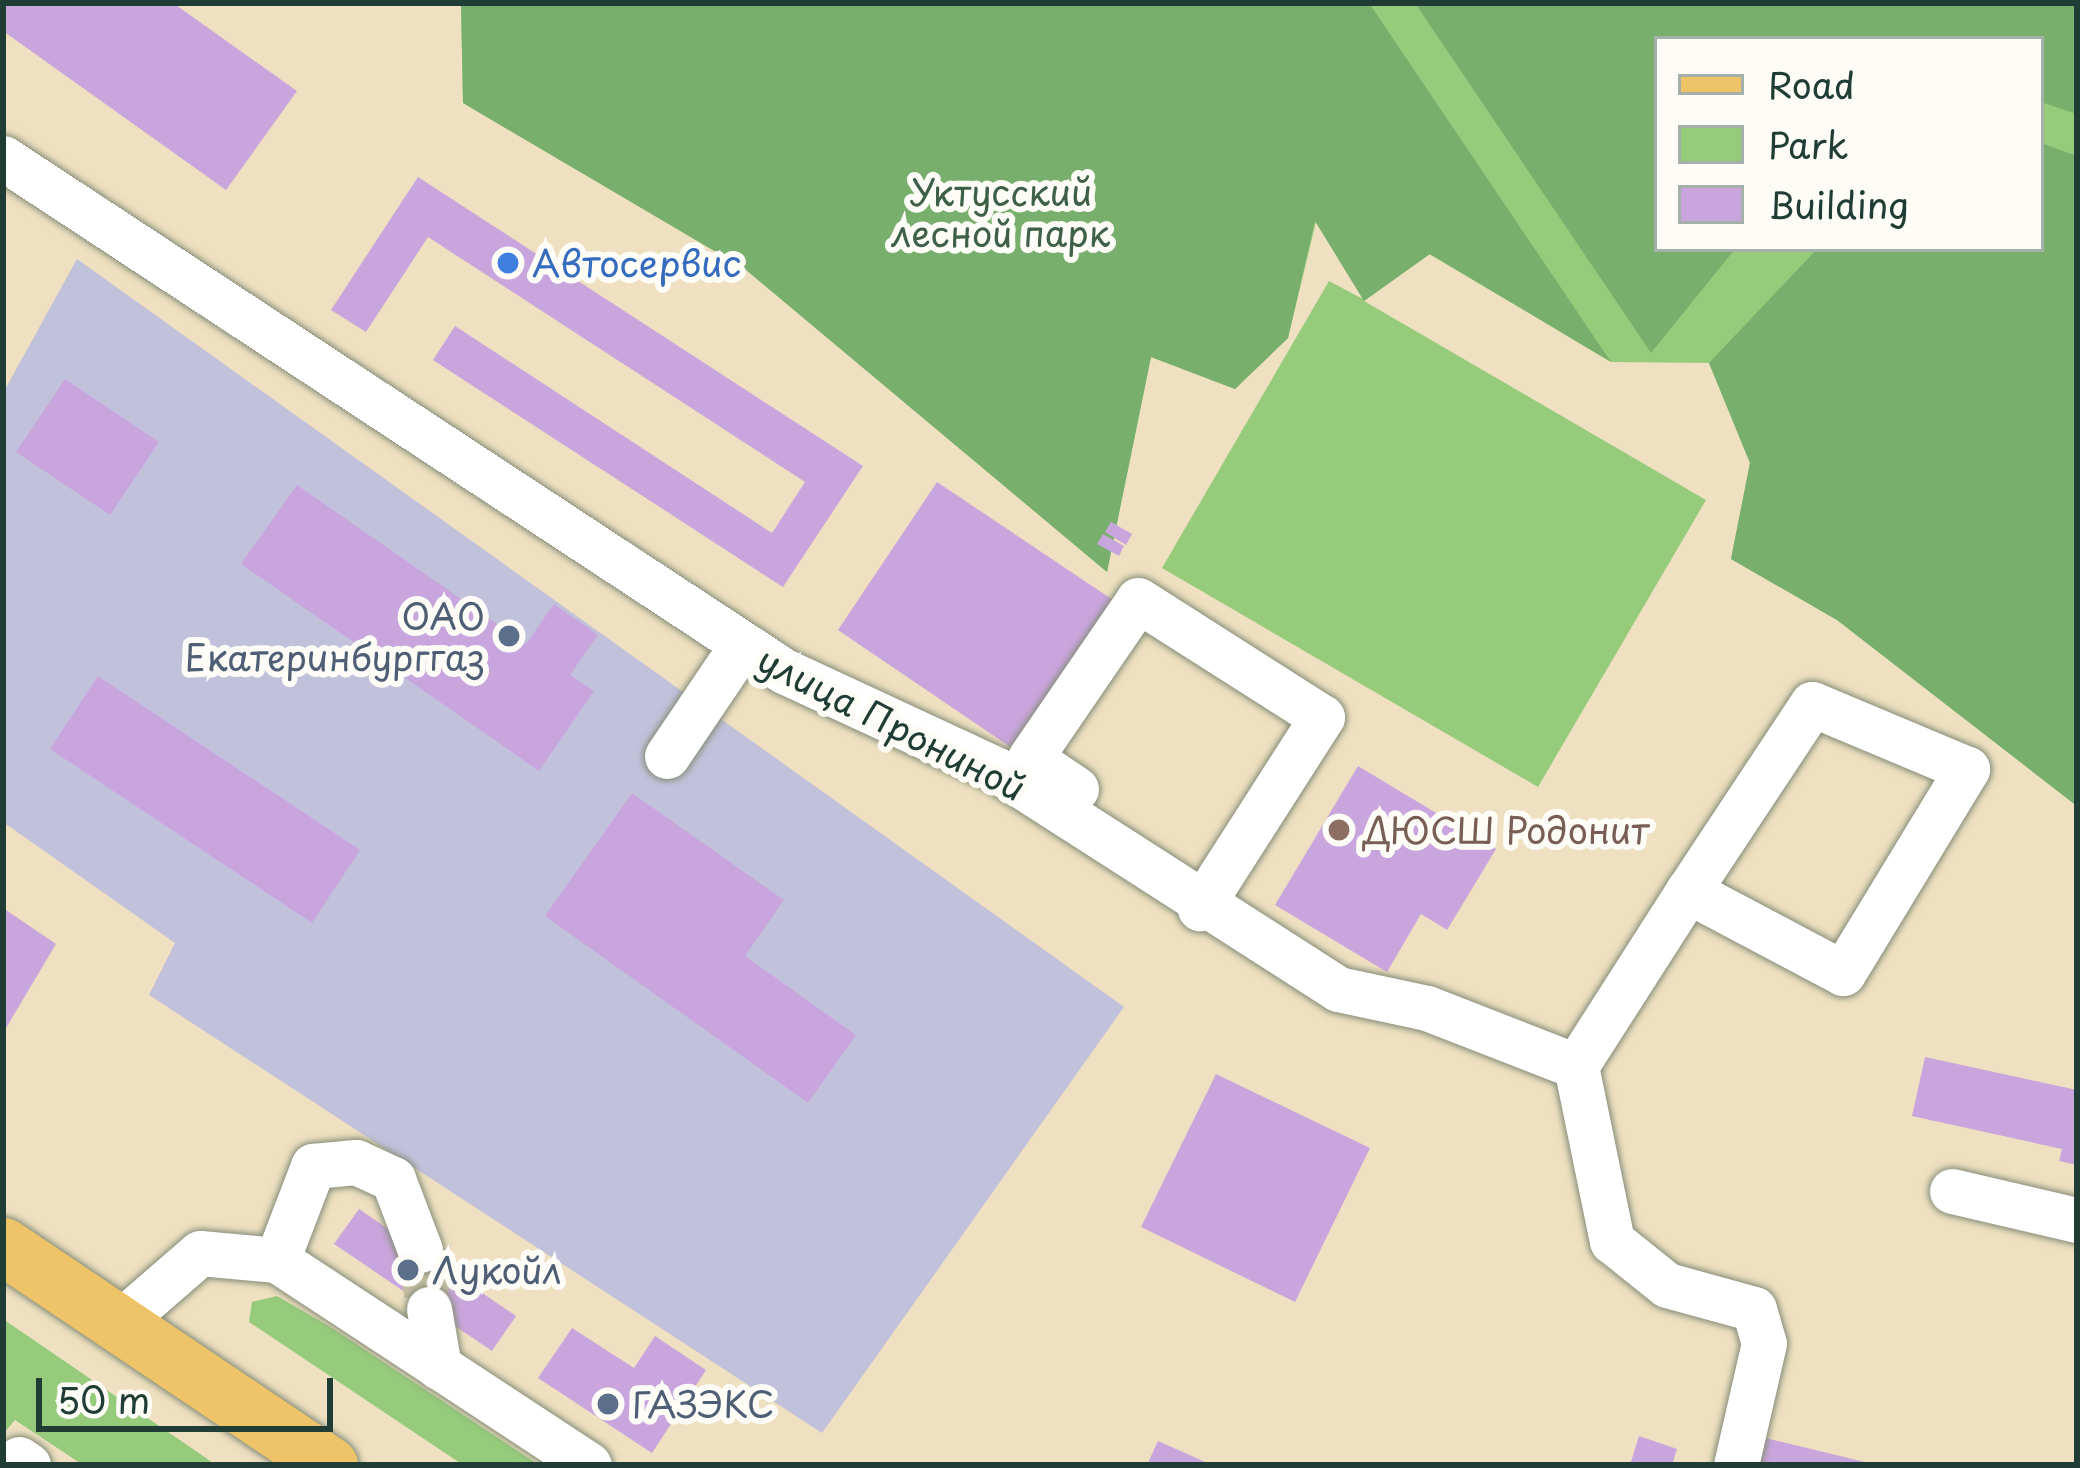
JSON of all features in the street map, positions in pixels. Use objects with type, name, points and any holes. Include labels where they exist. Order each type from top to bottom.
[{"type":"main road","points":[[3,1246],[329,1465]]},
{"type":"street","name":"улица Прониной","points":[[3,158],[742,645],[997,770],[1206,895],[1338,989],[1427,1008],[1576,1066]]},
{"type":"street","points":[[1138,600],[1322,718],[1206,895],[1030,758],[1138,600]]},
{"type":"street","points":[[668,756],[742,645]]},
{"type":"street","points":[[1688,891],[1843,973],[1967,769],[1812,704],[1688,891],[1576,1066],[1612,1241],[1666,1285],[1754,1309],[1764,1343],[1736,1465]]},
{"type":"street","points":[[278,1260],[313,1166],[356,1162],[393,1179],[420,1250]]},
{"type":"street","points":[[1952,1191],[2077,1220]]},
{"type":"street","points":[[118,1324],[200,1253],[278,1260],[589,1465]]},
{"type":"street","points":[[430,1309],[439,1367]]},
{"type":"shaded area","points":[[77,259],[1124,1007],[822,1433],[149,995],[175,943],[3,822],[3,393]]},
{"type":"green space","name":"Уктусский лесной парк","points":[[461,3],[2077,3],[2077,806],[1837,620],[1731,559],[1750,463],[1709,363],[1611,362],[1429,254],[1364,301],[1706,500],[1538,787],[1162,568],[1329,281],[1363,299],[1316,222],[1288,338],[1235,389],[1151,357],[1107,572],[745,269],[463,103]]},
{"type":"green space","points":[[461,3],[1369,3],[1611,362],[1430,254],[1364,301],[1315,221],[1288,338],[1235,389],[1151,357],[1107,572],[745,269],[463,103]]},
{"type":"green space","points":[[1415,3],[2077,3],[2077,114],[2044,103],[2044,36],[1654,36],[1654,252],[1733,252],[1651,353]]},
{"type":"green space","points":[[2044,144],[2077,156],[2077,806],[1837,620],[1731,559],[1750,463],[1709,363],[1814,252],[2044,252]]},
{"type":"green space","points":[[277,1296],[539,1465],[463,1465],[249,1322],[252,1302]]},
{"type":"green space","points":[[3,1319],[216,1465],[83,1465],[15,1420],[3,1434]]},
{"type":"building","points":[[3,3],[173,3],[297,91],[226,190],[3,31]]},
{"type":"building","points":[[418,177],[863,466],[783,587],[433,360],[455,326],[772,533],[805,482],[428,237],[366,332],[331,310]]},
{"type":"building","points":[[65,379],[159,442],[110,515],[16,452]]},
{"type":"building","points":[[937,482],[1125,608],[1025,757],[838,630]]},
{"type":"building","points":[[297,485],[526,644],[554,604],[598,635],[570,675],[594,691],[539,771],[241,564]]},
{"type":"building","points":[[1111,522],[1132,534],[1126,545],[1105,532]]},
{"type":"building","points":[[1103,534],[1124,546],[1119,556],[1097,544]]},
{"type":"building","points":[[98,676],[360,850],[312,923],[50,749]]},
{"type":"building","points":[[1358,766],[1496,849],[1447,930],[1421,914],[1387,972],[1275,905]]},
{"type":"building","points":[[632,793],[784,900],[745,956],[856,1035],[808,1103],[545,916]]},
{"type":"building","points":[[3,908],[56,944],[3,1033]]},
{"type":"building","points":[[1925,1057],[2077,1090],[2077,1165],[2059,1161],[2062,1149],[1912,1116]]},
{"type":"building","points":[[1216,1074],[1370,1148],[1295,1302],[1141,1227]]},
{"type":"building","points":[[359,1209],[516,1316],[492,1351],[334,1244]]},
{"type":"building","points":[[572,1328],[634,1368],[655,1336],[706,1370],[652,1453],[538,1378]]},
{"type":"building","points":[[1639,1436],[1677,1449],[1672,1465],[1630,1465]]},
{"type":"building","points":[[1757,1436],[1869,1463],[1869,1465],[1750,1465]]},
{"type":"building","points":[[1158,1441],[1212,1465],[1147,1465]]},
{"type":"tunnel","points":[[420,1250],[429,1309]]},
{"type":"place","name":"Автосервис","points":[[508,263]]},
{"type":"place","name":"ОАО Екатеринбурггаз","points":[[509,636]]},
{"type":"place","name":"ДЮСШ Родонит","points":[[1339,830]]},
{"type":"place","name":"Лукойл","points":[[408,1270]]},
{"type":"place","name":"ГАЗЭКС","points":[[608,1404]]}]
